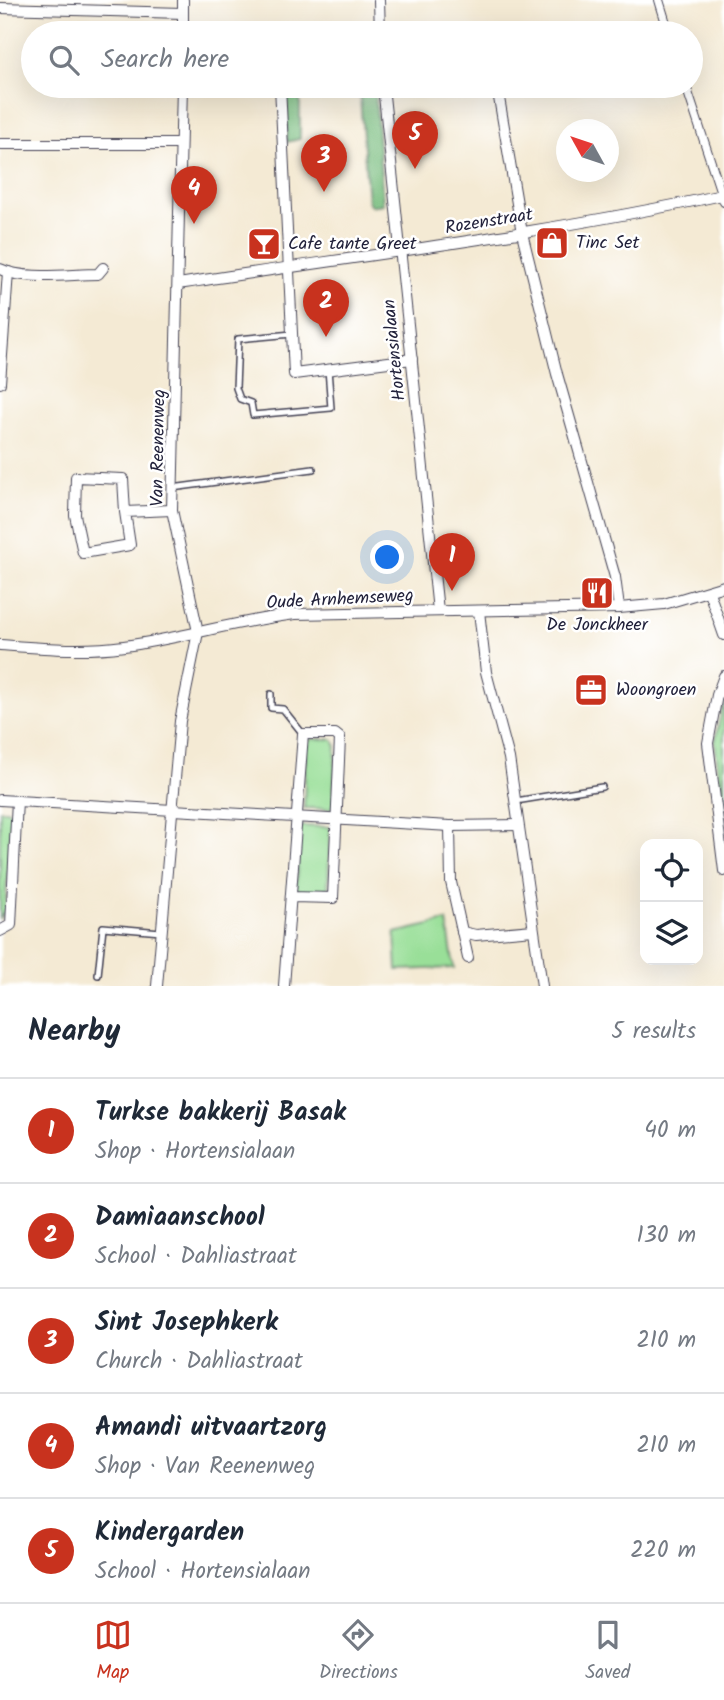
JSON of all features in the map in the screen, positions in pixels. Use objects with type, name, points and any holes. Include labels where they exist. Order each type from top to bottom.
[{"type":"street","points":[[183,0],[183,21]]},
{"type":"street","points":[[379,0],[380,21]]},
{"type":"street","points":[[659,0],[665,21]]},
{"type":"street","points":[[0,8],[28,4],[183,13]]},
{"type":"street","name":"Van Reenenweg","points":[[157,986],[180,721],[198,632],[172,510],[182,98]]},
{"type":"street","points":[[281,98],[294,374],[412,359]]},
{"type":"street","name":"Hortensialaan","points":[[384,98],[438,611]]},
{"type":"street","points":[[499,98],[522,233],[557,374],[615,577],[619,608]]},
{"type":"street","points":[[690,98],[723,197]]},
{"type":"street","points":[[0,144],[180,144]]},
{"type":"street","name":"Rozenstraat","points":[[178,284],[290,266],[400,253],[723,197]]},
{"type":"street","points":[[0,383],[4,270],[26,275],[98,274],[103,268]]},
{"type":"street","points":[[76,477],[123,479],[125,512],[130,545],[83,553],[75,515],[76,477]]},
{"type":"street","points":[[125,512],[172,510]]},
{"type":"street","name":"Oude Arnhemseweg","points":[[0,645],[93,649],[123,646],[295,614],[619,608],[664,604],[724,586]]},
{"type":"street","points":[[709,592],[724,635]]},
{"type":"street","points":[[479,611],[486,672],[509,758],[542,986]]},
{"type":"street","points":[[724,676],[714,705],[708,743],[724,871]]},
{"type":"street","points":[[284,986],[303,734],[335,734],[340,738],[333,898],[292,897]]},
{"type":"street","points":[[0,800],[450,826],[518,825]]},
{"type":"street","points":[[1,931],[11,925],[17,800]]},
{"type":"street","points":[[450,826],[451,882],[468,958]]},
{"type":"street","points":[[463,932],[476,934],[533,930]]},
{"type":"lane","points":[[292,334],[238,339],[236,388],[240,399],[251,403],[253,415],[331,408],[328,369]]},
{"type":"lane","points":[[172,488],[313,469]]},
{"type":"lane","points":[[271,694],[271,708],[283,709],[303,734]]},
{"type":"lane","points":[[516,801],[602,787]]},
{"type":"lane","points":[[98,975],[103,927],[160,932]]},
{"type":"green space","points":[[287,98],[300,98],[300,139],[287,142]]},
{"type":"green space","points":[[360,98],[376,98],[383,204],[372,206],[368,202]]},
{"type":"green space","points":[[724,698],[724,817],[715,742]]},
{"type":"green space","points":[[310,739],[333,739],[336,744],[333,809],[304,808],[306,748]]},
{"type":"green space","points":[[0,810],[11,813],[5,912],[0,918]]},
{"type":"green space","points":[[300,826],[330,827],[328,888],[324,893],[305,893],[296,888]]},
{"type":"green space","points":[[447,921],[454,968],[397,970],[395,933]]},
{"type":"place","name":"Kindergarden","points":[[415,169]]},
{"type":"place","name":"Sint Josephkerk","points":[[324,192]]},
{"type":"place","name":"Amandi uitvaartzorg","points":[[194,224]]},
{"type":"place","name":"Tinc Set","points":[[552,243]]},
{"type":"place","name":"Cafe tante Greet","points":[[264,244]]},
{"type":"place","name":"Damiaanschool","points":[[326,337]]},
{"type":"place","name":"Turkse bakkerij Basak","points":[[452,591]]},
{"type":"place","name":"De Jonckheer","points":[[597,593]]},
{"type":"place","name":"Woongroen","points":[[591,690]]}]
